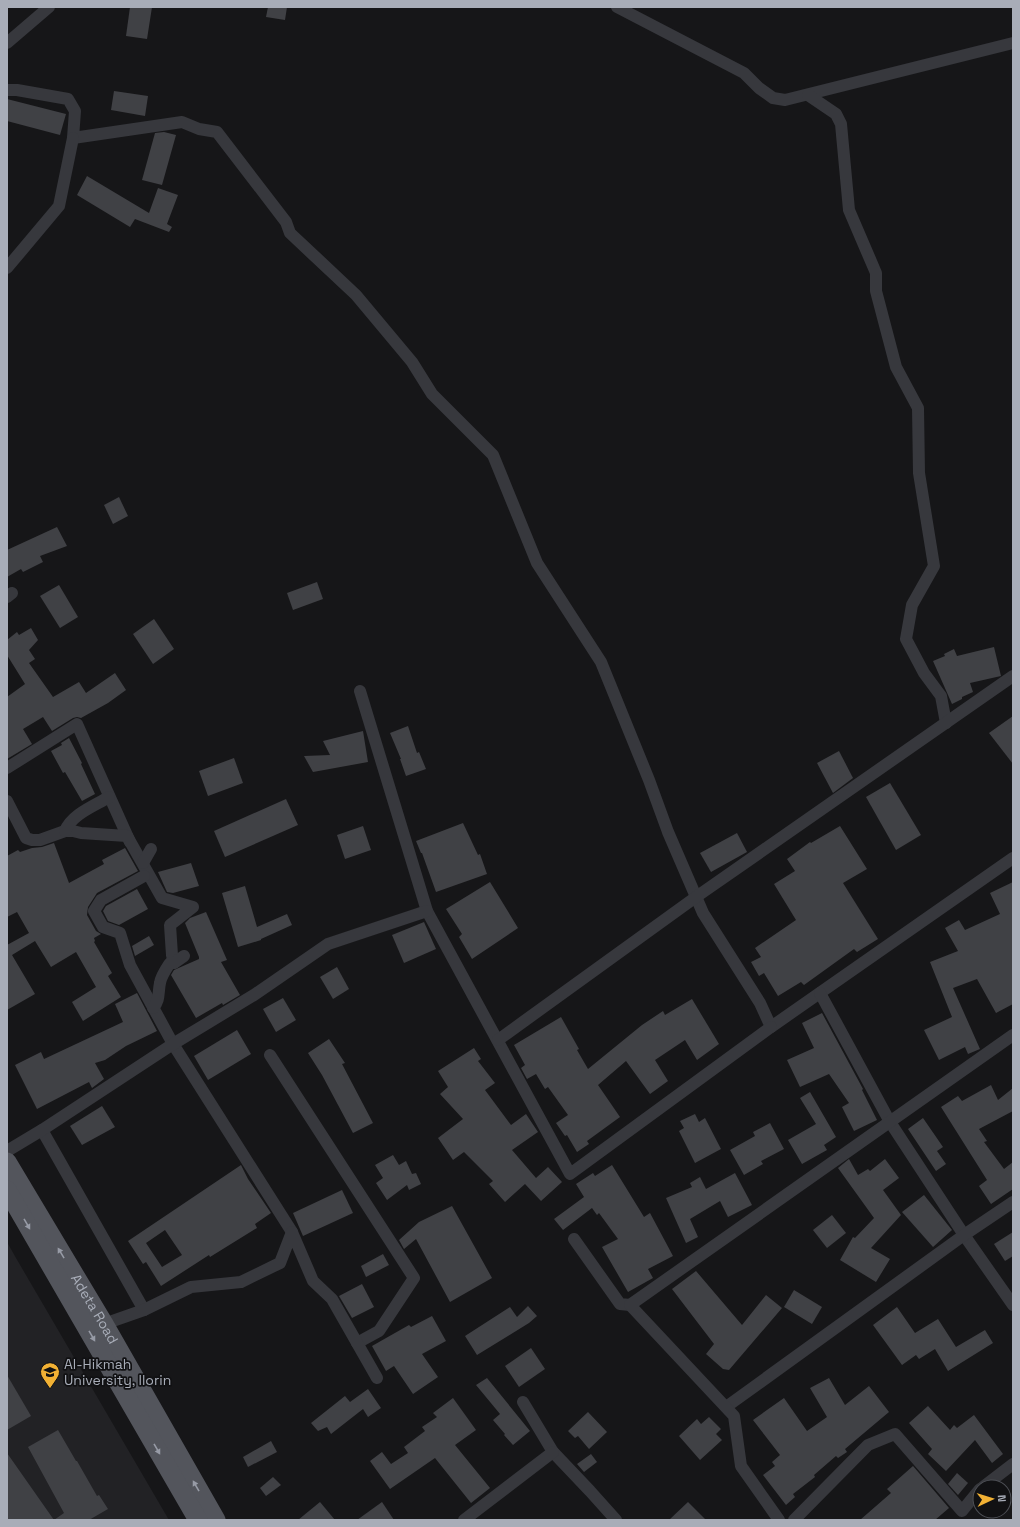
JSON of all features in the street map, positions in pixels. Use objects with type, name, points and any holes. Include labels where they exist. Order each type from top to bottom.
[{"type":"main road","name":"Adeta Road","points":[[7,1162],[104,1324],[216,1520]]},
{"type":"main road","name":"Adeta Road","points":[[7,1190],[198,1520]]},
{"type":"street","points":[[7,43],[50,7]]},
{"type":"street","points":[[617,7],[744,73],[759,88],[773,98],[786,100],[1013,43]]},
{"type":"street","points":[[7,90],[17,90],[68,99],[75,111],[73,138],[59,206],[7,268]]},
{"type":"street","points":[[808,95],[836,114],[842,124],[849,210],[876,273],[876,291],[896,366],[918,408],[919,473],[934,566],[912,605],[906,639],[924,673],[941,696],[946,723]]},
{"type":"street","points":[[73,138],[182,122],[199,129],[217,132],[286,222],[290,233],[356,295],[412,362],[432,394],[493,455],[537,563],[600,662],[649,780],[668,832],[703,913],[760,1003],[771,1027]]},
{"type":"street","points":[[498,1040],[696,897],[1013,676]]},
{"type":"street","points":[[360,690],[427,911],[570,1174],[771,1027],[1013,858]]},
{"type":"street","points":[[7,768],[77,724],[127,836],[152,879],[155,901]]},
{"type":"street","points":[[64,831],[68,824],[81,813],[109,796]]},
{"type":"street","points":[[7,801],[26,838],[32,840],[40,840],[64,831],[127,836]]},
{"type":"street","points":[[127,836],[162,898],[193,907],[170,925],[172,955],[179,959],[170,963],[165,969],[160,983],[157,1004],[153,1008]]},
{"type":"street","points":[[143,863],[151,849]]},
{"type":"street","points":[[152,879],[101,900],[94,911],[103,928],[120,933],[130,965],[173,1044],[292,1232],[313,1281],[332,1299],[377,1378]]},
{"type":"street","points":[[7,1151],[42,1130],[173,1044],[254,995],[328,944],[427,911]]},
{"type":"street","points":[[820,993],[890,1122],[964,1235],[1013,1305]]},
{"type":"street","points":[[574,1240],[620,1304],[630,1305],[1013,1035]]},
{"type":"street","points":[[270,1055],[414,1278],[379,1332],[357,1343]]},
{"type":"street","points":[[42,1130],[144,1310]]},
{"type":"street","points":[[726,1407],[964,1235],[1013,1202]]},
{"type":"street","points":[[104,1324],[144,1310],[191,1287],[241,1282],[280,1263],[292,1232]]},
{"type":"street","points":[[630,1305],[734,1416],[741,1466],[779,1520]]},
{"type":"street","points":[[523,1402],[553,1452],[616,1520]]},
{"type":"street","points":[[794,1520],[868,1445],[895,1434],[962,1511],[972,1499]]},
{"type":"street","points":[[464,1520],[553,1452]]},
{"type":"street","points":[[993,1479],[1013,1464]]},
{"type":"shaded area","name":"Al-Hikmah University, Ilorin","points":[[7,1242],[16,1258],[169,1520],[7,1520]]},
{"type":"building","points":[[130,7],[152,7],[147,39],[126,36]]},
{"type":"building","points":[[268,7],[287,7],[285,20],[266,17]]},
{"type":"building","points":[[114,91],[148,96],[145,116],[111,110]]},
{"type":"building","points":[[7,99],[66,114],[60,135],[7,121]]},
{"type":"building","points":[[164,132],[176,135],[162,185],[142,180],[155,133]]},
{"type":"building","points":[[87,176],[149,213],[158,188],[178,195],[167,224],[172,227],[169,232],[135,219],[130,227],[77,195]]},
{"type":"building","points":[[119,497],[128,516],[113,524],[104,505]]},
{"type":"building","points":[[57,527],[67,546],[40,556],[43,562],[23,572],[21,569],[7,577],[7,550]]},
{"type":"building","points":[[317,582],[323,599],[293,610],[287,593]]},
{"type":"building","points":[[59,585],[78,617],[60,628],[40,596]]},
{"type":"building","points":[[154,619],[174,649],[153,664],[133,634]]},
{"type":"building","points":[[31,628],[38,640],[29,650],[35,659],[29,663],[53,697],[79,682],[86,693],[115,673],[126,690],[108,703],[81,718],[73,718],[52,731],[43,717],[23,729],[32,744],[7,759],[7,697],[25,684],[7,655],[7,640],[17,632],[19,635]]},
{"type":"building","points":[[994,647],[1001,676],[970,683],[973,692],[952,704],[933,661],[945,656],[944,654],[954,649],[957,656]]},
{"type":"building","points":[[1013,716],[1013,764],[989,733]]},
{"type":"building","points":[[408,726],[417,753],[419,752],[426,769],[406,776],[401,759],[390,733]]},
{"type":"building","points":[[363,731],[368,762],[313,772],[304,756],[330,755],[323,741]]},
{"type":"building","points":[[69,738],[82,763],[81,764],[95,794],[82,801],[65,772],[63,773],[51,751],[62,745],[61,743]]},
{"type":"building","points":[[839,751],[853,778],[833,793],[817,763]]},
{"type":"building","points":[[234,758],[243,783],[208,796],[199,771]]},
{"type":"building","points":[[890,783],[921,835],[896,850],[866,797]]},
{"type":"building","points":[[286,799],[298,825],[225,857],[214,831]]},
{"type":"building","points":[[463,823],[478,855],[480,854],[487,874],[436,892],[422,853],[416,841]]},
{"type":"building","points":[[363,826],[371,850],[345,859],[337,835]]},
{"type":"building","points":[[840,826],[867,869],[843,883],[878,939],[857,952],[854,949],[804,985],[801,982],[778,996],[764,973],[759,976],[751,962],[761,957],[755,948],[796,920],[774,884],[795,871],[787,859],[810,842],[811,843]]},
{"type":"building","points":[[737,833],[747,852],[711,872],[700,853]]},
{"type":"building","points":[[54,843],[69,883],[104,864],[102,860],[125,848],[138,871],[97,893],[88,907],[87,915],[96,931],[101,934],[94,938],[94,942],[112,973],[108,976],[121,997],[83,1021],[72,1002],[96,987],[76,952],[51,967],[35,941],[12,955],[35,994],[7,1010],[7,945],[29,933],[17,912],[7,917],[7,856],[18,850],[20,852]]},
{"type":"building","points":[[191,863],[199,886],[173,893],[167,892],[158,872]]},
{"type":"building","points":[[490,882],[518,928],[472,959],[459,937],[462,934],[446,909]]},
{"type":"building","points":[[1013,882],[1013,1004],[996,1013],[977,979],[953,988],[980,1049],[968,1054],[965,1047],[939,1060],[924,1030],[952,1017],[930,962],[958,951],[945,928],[959,920],[965,930],[1000,914],[990,893]]},
{"type":"building","points":[[245,886],[257,927],[287,914],[292,925],[261,940],[238,947],[222,893]]},
{"type":"building","points":[[137,889],[148,909],[119,925],[108,921],[103,911],[106,906]]},
{"type":"building","points":[[206,912],[227,960],[221,962],[240,995],[223,1005],[222,1003],[196,1018],[171,975],[174,970],[199,959],[185,923],[190,918]]},
{"type":"building","points":[[424,922],[436,949],[404,963],[392,935]]},
{"type":"building","points":[[149,936],[154,945],[135,956],[132,946]]},
{"type":"building","points":[[337,967],[349,989],[333,999],[320,977]]},
{"type":"building","points":[[137,993],[157,1031],[126,1046],[105,1060],[95,1063],[104,1079],[92,1088],[89,1082],[37,1109],[15,1065],[41,1052],[44,1059],[123,1022],[115,1004]]},
{"type":"building","points":[[283,998],[296,1020],[276,1032],[263,1009]]},
{"type":"building","points":[[692,999],[719,1044],[697,1060],[685,1040],[655,1060],[668,1081],[650,1094],[626,1061],[598,1085],[620,1117],[587,1141],[589,1144],[577,1152],[567,1135],[565,1136],[556,1123],[568,1115],[548,1087],[545,1089],[536,1074],[527,1079],[521,1068],[525,1065],[514,1045],[561,1017],[579,1049],[577,1050],[588,1069],[642,1025],[663,1011],[665,1015]]},
{"type":"building","points":[[822,1013],[863,1089],[862,1090],[877,1120],[854,1131],[842,1107],[849,1103],[829,1074],[800,1087],[787,1060],[814,1048],[802,1023]]},
{"type":"building","points":[[237,1030],[251,1054],[208,1080],[194,1056]]},
{"type":"building","points":[[329,1039],[345,1063],[342,1064],[373,1123],[353,1133],[322,1075],[308,1053]]},
{"type":"building","points":[[474,1048],[481,1059],[478,1061],[495,1083],[485,1090],[511,1125],[526,1114],[538,1132],[512,1150],[536,1178],[548,1167],[562,1182],[541,1201],[525,1184],[505,1202],[489,1184],[493,1181],[464,1152],[453,1160],[438,1138],[463,1119],[440,1094],[448,1087],[438,1071]]},
{"type":"building","points":[[991,1085],[998,1100],[1013,1088],[1013,1111],[979,1129],[987,1141],[984,1142],[1004,1169],[1013,1162],[1013,1189],[991,1204],[979,1186],[987,1180],[941,1107],[958,1096],[962,1101]]},
{"type":"building","points":[[810,1092],[836,1137],[824,1145],[827,1150],[802,1164],[788,1140],[816,1124],[800,1098]]},
{"type":"building","points":[[102,1106],[115,1127],[82,1145],[70,1126]]},
{"type":"building","points":[[695,1114],[699,1122],[705,1118],[721,1149],[695,1163],[679,1131],[684,1128],[680,1121]]},
{"type":"building","points":[[923,1118],[943,1147],[937,1151],[946,1164],[936,1171],[908,1129]]},
{"type":"building","points":[[770,1123],[784,1149],[761,1161],[763,1164],[744,1175],[730,1150],[755,1136],[753,1132]]},
{"type":"building","points":[[393,1155],[399,1165],[406,1161],[412,1174],[416,1173],[421,1184],[409,1190],[407,1185],[387,1200],[376,1183],[383,1178],[375,1165]]},
{"type":"building","points":[[849,1159],[858,1175],[868,1169],[870,1171],[885,1159],[899,1178],[883,1190],[901,1215],[871,1248],[890,1259],[876,1282],[840,1260],[853,1237],[855,1238],[874,1218],[838,1168]]},
{"type":"building","points":[[241,1165],[248,1179],[271,1213],[255,1224],[257,1228],[210,1257],[209,1255],[161,1286],[146,1262],[143,1264],[128,1241]],"holes":[[[165,1230],[182,1255],[162,1267],[146,1243]]]},
{"type":"building","points":[[612,1165],[644,1217],[650,1213],[673,1256],[648,1269],[653,1278],[628,1292],[602,1247],[618,1239],[599,1213],[597,1215],[592,1208],[563,1230],[554,1219],[584,1197],[576,1184],[593,1173],[595,1176]]},
{"type":"building","points":[[735,1173],[752,1205],[728,1217],[720,1201],[690,1219],[698,1237],[686,1243],[666,1198],[692,1187],[690,1183],[700,1177],[706,1189]]},
{"type":"building","points":[[342,1190],[353,1213],[303,1236],[293,1213]]},
{"type":"building","points":[[924,1195],[952,1230],[933,1247],[902,1212]]},
{"type":"building","points":[[452,1206],[492,1278],[450,1302],[416,1239],[404,1249],[399,1240],[419,1222]]},
{"type":"building","points":[[832,1215],[846,1233],[827,1248],[813,1230]]},
{"type":"building","points":[[1013,1232],[1013,1256],[1005,1261],[994,1244]]},
{"type":"building","points":[[383,1254],[389,1265],[366,1277],[361,1266]]},
{"type":"building","points":[[696,1271],[742,1325],[766,1295],[782,1308],[729,1370],[723,1369],[706,1354],[714,1344],[672,1289]]},
{"type":"building","points":[[362,1284],[374,1307],[352,1318],[339,1296]]},
{"type":"building","points":[[794,1290],[822,1307],[812,1324],[784,1307]]},
{"type":"building","points":[[528,1306],[537,1316],[529,1323],[477,1355],[465,1336],[510,1307],[517,1317]]},
{"type":"building","points":[[897,1307],[915,1333],[938,1319],[956,1347],[985,1330],[993,1343],[948,1371],[935,1349],[919,1359],[916,1355],[902,1365],[873,1325]]},
{"type":"building","points":[[432,1316],[446,1341],[422,1354],[438,1377],[413,1394],[394,1366],[386,1371],[372,1346],[409,1325],[411,1327]]},
{"type":"building","points":[[531,1348],[545,1369],[519,1387],[505,1366]]},
{"type":"building","points":[[7,1375],[31,1416],[7,1430]]},
{"type":"building","points":[[487,1378],[530,1431],[513,1445],[493,1420],[500,1414],[476,1385]]},
{"type":"building","points":[[829,1378],[845,1405],[869,1386],[889,1412],[845,1449],[847,1452],[838,1458],[836,1456],[814,1475],[815,1477],[793,1494],[795,1497],[786,1505],[763,1475],[775,1466],[772,1462],[780,1455],[753,1420],[784,1398],[807,1431],[827,1417],[810,1388]]},
{"type":"building","points":[[368,1389],[381,1408],[368,1417],[363,1409],[331,1434],[327,1427],[318,1431],[311,1423],[345,1396],[350,1402]]},
{"type":"building","points":[[453,1398],[476,1430],[455,1445],[490,1488],[471,1503],[435,1458],[390,1489],[370,1461],[382,1452],[391,1464],[408,1453],[404,1447],[425,1431],[422,1427],[437,1417],[433,1413]]},
{"type":"building","points":[[928,1406],[950,1430],[954,1425],[957,1428],[974,1415],[1003,1454],[992,1463],[975,1440],[946,1471],[928,1454],[932,1449],[909,1423]]},
{"type":"building","points":[[588,1412],[607,1432],[589,1449],[578,1436],[575,1438],[568,1431]]},
{"type":"building","points":[[709,1417],[721,1429],[716,1434],[722,1440],[700,1460],[679,1436],[697,1419],[701,1424]]},
{"type":"building","points":[[58,1430],[97,1496],[99,1495],[108,1509],[89,1520],[54,1520],[64,1513],[28,1447]]},
{"type":"building","points":[[271,1441],[277,1452],[248,1467],[243,1457]]},
{"type":"building","points":[[7,1453],[54,1520],[7,1520]]},
{"type":"building","points":[[591,1454],[597,1462],[584,1472],[577,1464]]},
{"type":"building","points":[[913,1466],[949,1508],[935,1520],[860,1520],[891,1493],[887,1489]]},
{"type":"building","points":[[957,1473],[968,1483],[958,1495],[948,1484]]},
{"type":"building","points":[[273,1477],[281,1485],[266,1496],[260,1488]]},
{"type":"building","points":[[320,1502],[335,1520],[298,1520]]},
{"type":"building","points":[[382,1502],[394,1520],[357,1520]]},
{"type":"building","points":[[688,1502],[706,1520],[669,1520]]},
{"type":"place","name":"Al-Hikmah University, Ilorin","points":[[50,1389]]}]
